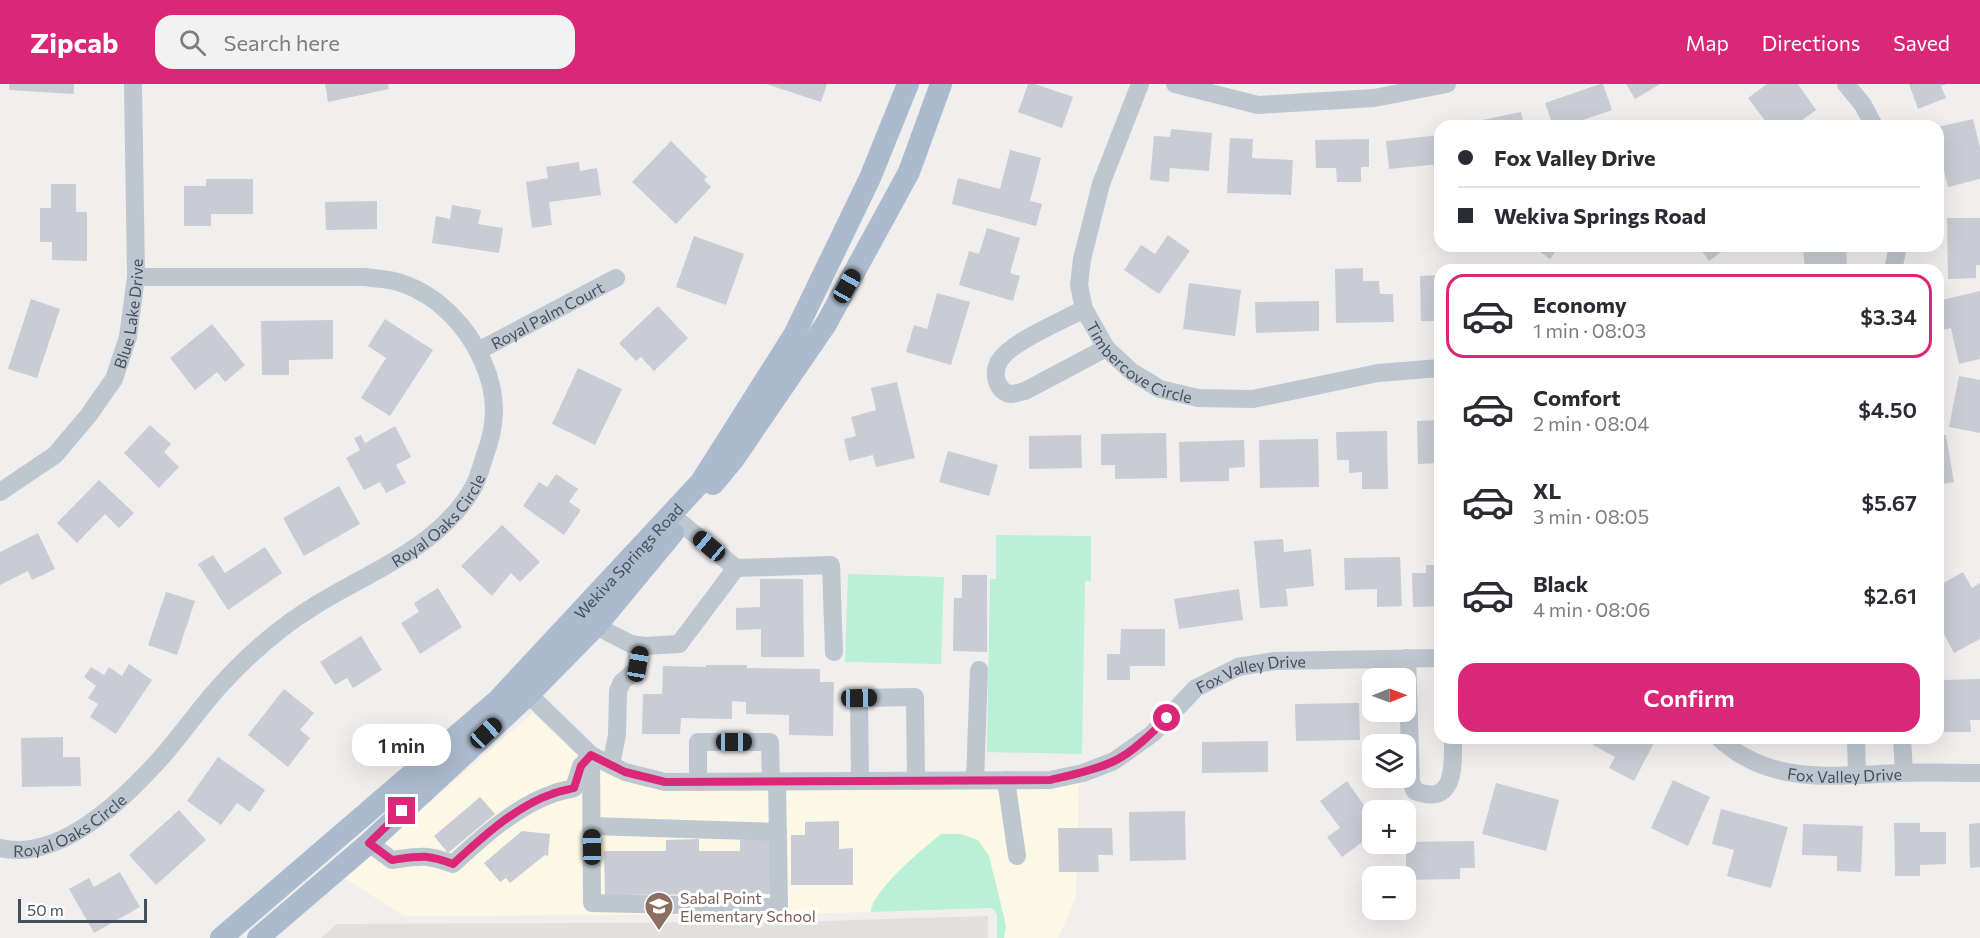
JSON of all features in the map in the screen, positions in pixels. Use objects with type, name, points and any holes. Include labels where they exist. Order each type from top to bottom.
[{"type":"main road","name":"Wekiva Springs Road","points":[[268,935],[369,843],[522,688],[701,482],[794,334],[870,178],[908,84]]},
{"type":"main road","name":"Wekiva Springs Road","points":[[222,938],[498,700],[522,688],[596,626],[733,460],[826,324],[909,172],[941,84]]},
{"type":"street","name":"Blue Lake Drive","points":[[0,492],[55,455],[88,416],[114,379],[128,337],[136,277],[133,84]]},
{"type":"street","name":"Timbercove Circle","points":[[1140,84],[1101,184],[1084,249],[1079,285],[1084,309],[1106,348],[1132,372],[1160,389],[1198,398],[1253,399],[1378,373],[1434,368]]},
{"type":"street","points":[[1175,84],[1258,105],[1374,98],[1447,84]]},
{"type":"street","points":[[1846,84],[1863,105],[1871,120]]},
{"type":"street","name":"Royal Oaks Circle","points":[[0,848],[37,849],[74,834],[118,801],[159,760],[220,686],[267,641],[315,606],[392,564],[445,524],[474,487],[490,442],[495,406],[491,381],[478,351],[457,319],[429,297],[401,283],[365,277],[136,277]]},
{"type":"street","name":"Royal Palm Court","points":[[478,351],[616,278]]},
{"type":"street","points":[[1084,309],[1014,346],[1000,360],[996,372],[997,384],[1003,392],[1012,394],[1025,391],[1106,348]]},
{"type":"street","points":[[681,523],[736,568],[831,565],[834,652]]},
{"type":"street","points":[[596,626],[631,644],[641,646],[679,644],[736,568]]},
{"type":"street","points":[[611,765],[617,735],[618,691],[622,682],[636,670],[641,646]]},
{"type":"street","points":[[1407,658],[1411,782],[1415,791],[1426,796],[1436,795],[1445,789],[1451,778],[1453,744]]},
{"type":"street","name":"Fox Valley Drive","points":[[522,688],[591,755],[625,772],[665,782],[1050,780],[1083,773],[1114,761],[1152,734],[1196,688],[1238,667],[1274,661],[1434,658]]},
{"type":"street","points":[[975,780],[979,670]]},
{"type":"street","points":[[860,781],[859,698],[915,697],[916,781]]},
{"type":"street","points":[[591,755],[592,903],[779,907],[778,832],[770,742],[698,742],[698,782]]},
{"type":"street","name":"Fox Valley Drive","points":[[1726,744],[1732,750],[1768,769],[1805,776],[1904,772],[1980,773]]},
{"type":"street","points":[[1856,744],[1857,775]]},
{"type":"street","points":[[1902,744],[1904,772]]},
{"type":"street","points":[[369,843],[392,860],[420,856],[432,857],[453,864],[519,811],[551,794],[574,788],[581,766],[591,755]]},
{"type":"street","points":[[1006,780],[1017,856]]},
{"type":"street","points":[[591,826],[778,832]]},
{"type":"shaded area","points":[[533,713],[586,763],[623,781],[663,790],[1079,783],[1076,897],[1058,938],[1004,938],[1006,926],[996,881],[921,850],[872,903],[871,912],[404,916],[343,877]]},
{"type":"shaded area","name":"Sabal Point Elementary School","points":[[988,916],[988,938],[321,938],[337,924],[790,922]]},
{"type":"green space","points":[[996,535],[1091,536],[1091,581],[1085,581],[1082,754],[987,752],[990,579],[996,579]]},
{"type":"green space","points":[[848,574],[944,577],[941,664],[845,662]]},
{"type":"green space","points":[[941,834],[961,834],[978,840],[989,856],[1006,926],[1004,938],[997,938],[997,915],[993,909],[988,908],[871,912],[874,902],[889,881]]},
{"type":"building","points":[[9,84],[74,84],[74,94],[9,90]]},
{"type":"building","points":[[325,84],[388,84],[389,89],[328,102]]},
{"type":"building","points":[[766,84],[827,84],[821,102]]},
{"type":"building","points":[[1028,84],[1035,84],[1073,97],[1062,128],[1018,112]]},
{"type":"building","points":[[1603,84],[1612,110],[1583,120],[1551,120],[1545,103]]},
{"type":"building","points":[[1626,84],[1660,84],[1635,99]]},
{"type":"building","points":[[1767,84],[1798,84],[1816,110],[1802,120],[1764,120],[1748,98]]},
{"type":"building","points":[[1909,84],[1947,84],[1941,86],[1946,98],[1918,109]]},
{"type":"building","points":[[1521,112],[1523,120],[1482,120]]},
{"type":"building","points":[[1973,119],[1980,147],[1980,179],[1948,187],[1944,171],[1944,126]]},
{"type":"building","points":[[1171,129],[1212,133],[1209,171],[1170,168],[1169,182],[1150,180],[1154,136],[1170,137]]},
{"type":"building","points":[[1434,136],[1434,165],[1389,169],[1386,141]]},
{"type":"building","points":[[1230,138],[1253,139],[1252,158],[1293,160],[1291,195],[1227,193]]},
{"type":"building","points":[[1369,139],[1369,167],[1361,167],[1361,182],[1337,182],[1336,168],[1316,168],[1315,140]]},
{"type":"building","points":[[671,141],[707,177],[704,180],[711,187],[676,224],[632,182]]},
{"type":"building","points":[[1010,150],[1041,158],[1030,201],[1042,204],[1036,226],[952,204],[958,178],[1000,189]]},
{"type":"building","points":[[579,162],[580,171],[597,168],[601,195],[549,202],[552,225],[532,228],[526,182],[548,178],[546,167]]},
{"type":"building","points":[[206,179],[253,179],[253,214],[211,214],[211,226],[184,226],[184,186],[206,186]]},
{"type":"building","points":[[51,184],[76,184],[76,212],[87,212],[87,261],[52,260],[52,242],[40,242],[40,208],[51,208]]},
{"type":"building","points":[[377,201],[377,229],[326,230],[325,202]]},
{"type":"building","points":[[452,205],[481,210],[478,224],[503,228],[499,253],[432,243],[436,216],[450,219]]},
{"type":"building","points":[[1947,218],[1980,218],[1980,265],[1976,265],[1976,278],[1948,279]]},
{"type":"building","points":[[987,228],[1020,238],[1010,273],[1020,276],[1013,301],[959,285],[969,251],[979,254]]},
{"type":"building","points":[[1168,235],[1190,251],[1159,294],[1124,270],[1141,245],[1155,254]]},
{"type":"building","points":[[694,236],[744,254],[726,305],[676,287]]},
{"type":"building","points":[[1540,252],[1555,252],[1550,259]]},
{"type":"building","points":[[1702,252],[1721,252],[1709,261]]},
{"type":"building","points":[[1804,252],[1846,252],[1847,264],[1804,264]]},
{"type":"building","points":[[1363,268],[1363,281],[1379,281],[1380,294],[1393,294],[1394,322],[1336,323],[1335,269]]},
{"type":"building","points":[[1434,275],[1434,321],[1421,321],[1420,276]]},
{"type":"building","points":[[1189,283],[1241,290],[1235,336],[1183,329]]},
{"type":"building","points":[[1980,291],[1980,359],[1959,364],[1951,328],[1944,330],[1944,300]]},
{"type":"building","points":[[937,293],[970,302],[951,365],[906,352],[914,325],[927,329]]},
{"type":"building","points":[[31,299],[60,309],[37,378],[8,369]]},
{"type":"building","points":[[1319,301],[1319,331],[1256,333],[1255,302]]},
{"type":"building","points":[[658,306],[688,338],[654,371],[641,357],[636,361],[619,343]]},
{"type":"building","points":[[385,319],[433,350],[390,416],[361,398],[386,358],[368,346]]},
{"type":"building","points":[[333,320],[333,359],[289,360],[289,375],[262,375],[261,321]]},
{"type":"building","points":[[212,324],[245,365],[225,382],[217,372],[195,390],[170,358]]},
{"type":"building","points":[[578,368],[622,389],[595,445],[552,424]]},
{"type":"building","points":[[1959,376],[1980,380],[1980,433],[1949,427]]},
{"type":"building","points":[[897,382],[915,458],[876,467],[873,455],[849,461],[844,439],[856,436],[851,417],[876,410],[871,388]]},
{"type":"building","points":[[1434,420],[1434,463],[1418,464],[1417,421]]},
{"type":"building","points":[[150,425],[171,444],[164,452],[179,467],[159,488],[124,453]]},
{"type":"building","points":[[395,426],[411,457],[396,465],[406,483],[386,493],[380,482],[364,490],[346,458],[360,450],[354,438],[361,435],[365,443]]},
{"type":"building","points":[[1387,431],[1388,489],[1362,489],[1362,472],[1349,473],[1349,460],[1337,460],[1336,432]]},
{"type":"building","points":[[1166,433],[1167,478],[1115,479],[1115,465],[1101,465],[1101,434]]},
{"type":"building","points":[[1081,435],[1082,468],[1029,469],[1029,436]]},
{"type":"building","points":[[1944,435],[1946,435],[1954,482],[1944,484]]},
{"type":"building","points":[[1318,439],[1319,487],[1260,488],[1259,440]]},
{"type":"building","points":[[1244,440],[1245,467],[1229,468],[1229,481],[1180,482],[1179,442]]},
{"type":"building","points":[[948,451],[998,465],[989,496],[939,482]]},
{"type":"building","points":[[556,474],[578,489],[569,502],[581,510],[564,535],[523,506],[539,482],[547,487]]},
{"type":"building","points":[[99,480],[134,513],[119,528],[105,514],[77,543],[57,523]]},
{"type":"building","points":[[339,486],[360,524],[304,556],[283,518]]},
{"type":"building","points":[[502,525],[540,562],[520,582],[511,573],[492,596],[461,566]]},
{"type":"building","points":[[38,533],[55,569],[32,580],[28,571],[0,585],[0,552]]},
{"type":"building","points":[[1283,539],[1284,552],[1311,549],[1314,586],[1286,589],[1288,606],[1260,608],[1254,541]]},
{"type":"building","points":[[265,547],[282,573],[228,610],[198,564],[213,555],[225,573]]},
{"type":"building","points":[[1400,557],[1402,606],[1377,607],[1377,589],[1345,590],[1344,558]]},
{"type":"building","points":[[1426,565],[1434,565],[1434,606],[1413,607],[1412,573],[1426,573]]},
{"type":"building","points":[[1963,572],[1972,588],[1980,583],[1980,639],[1954,653],[1944,634],[1944,583]]},
{"type":"building","points":[[962,575],[987,575],[987,652],[953,651],[954,598],[962,598]]},
{"type":"building","points":[[760,579],[803,579],[804,657],[761,657],[761,629],[736,630],[736,608],[760,607]]},
{"type":"building","points":[[438,588],[462,627],[420,654],[401,623],[419,612],[414,603]]},
{"type":"building","points":[[1239,589],[1243,620],[1179,629],[1174,599]]},
{"type":"building","points":[[166,592],[195,601],[177,655],[148,645]]},
{"type":"building","points":[[1121,629],[1165,629],[1165,666],[1130,666],[1130,680],[1107,680],[1107,654],[1120,654]]},
{"type":"building","points":[[361,636],[382,670],[353,688],[347,678],[335,685],[320,662]]},
{"type":"building","points":[[129,664],[152,680],[116,734],[90,717],[98,704],[88,698],[96,686],[84,677],[91,667],[104,675],[109,667],[122,676]]},
{"type":"building","points":[[706,665],[820,669],[820,682],[834,682],[833,736],[789,735],[789,715],[746,714],[746,702],[732,701],[732,719],[681,718],[680,734],[642,734],[643,694],[662,694],[663,666],[706,667]]},
{"type":"building","points":[[1980,679],[1980,720],[1970,720],[1971,732],[1944,732],[1944,680]]},
{"type":"building","points":[[284,689],[314,713],[300,730],[310,738],[288,767],[248,735]]},
{"type":"building","points":[[1359,703],[1360,740],[1296,741],[1295,704]]},
{"type":"building","points":[[63,737],[63,757],[80,757],[81,786],[22,787],[21,738]]},
{"type":"building","points":[[1268,741],[1268,772],[1202,773],[1202,742]]},
{"type":"building","points":[[1653,744],[1634,781],[1609,768],[1615,757],[1593,745]]},
{"type":"building","points":[[218,757],[265,790],[250,812],[237,803],[221,825],[187,801]]},
{"type":"building","points":[[1673,780],[1710,797],[1688,846],[1651,828]]},
{"type":"building","points":[[1347,781],[1362,803],[1362,842],[1342,857],[1327,837],[1340,828],[1320,801]]},
{"type":"building","points":[[1496,783],[1559,800],[1546,851],[1482,834]]},
{"type":"building","points":[[480,797],[495,814],[448,853],[434,836]]},
{"type":"building","points":[[1721,809],[1788,827],[1771,888],[1727,876],[1734,850],[1712,844]]},
{"type":"building","points":[[179,810],[206,840],[156,885],[129,855]]},
{"type":"building","points":[[1185,811],[1186,860],[1130,861],[1129,812]]},
{"type":"building","points":[[839,821],[839,849],[853,848],[853,885],[791,885],[791,835],[805,835],[805,822]]},
{"type":"building","points":[[1894,823],[1920,823],[1920,832],[1946,832],[1946,864],[1920,865],[1920,876],[1895,876]]},
{"type":"building","points":[[1980,823],[1980,867],[1970,868],[1969,824]]},
{"type":"building","points":[[1803,824],[1863,826],[1861,872],[1837,871],[1837,856],[1802,855]]},
{"type":"building","points":[[1058,828],[1112,828],[1113,855],[1098,855],[1099,872],[1059,872]]},
{"type":"building","points":[[522,831],[550,834],[548,856],[545,855],[510,883],[506,878],[500,882],[484,863]]},
{"type":"building","points":[[699,839],[699,851],[740,851],[740,840],[773,840],[774,894],[605,895],[604,851],[666,851],[666,840]]},
{"type":"building","points":[[1474,841],[1475,868],[1460,868],[1460,879],[1416,880],[1416,866],[1406,866],[1406,854],[1416,854],[1416,842]]},
{"type":"building","points":[[120,872],[140,907],[94,933],[69,889],[89,878],[94,887]]},
{"type":"place","name":"Sabal Point Elementary School","points":[[659,932]]},
{"type":"route","points":[[402,811],[369,843],[392,860],[420,856],[432,857],[453,864],[519,811],[551,794],[574,788],[581,766],[591,755],[625,772],[665,782],[1050,780],[1083,773],[1114,761],[1152,734],[1167,718]]}]
